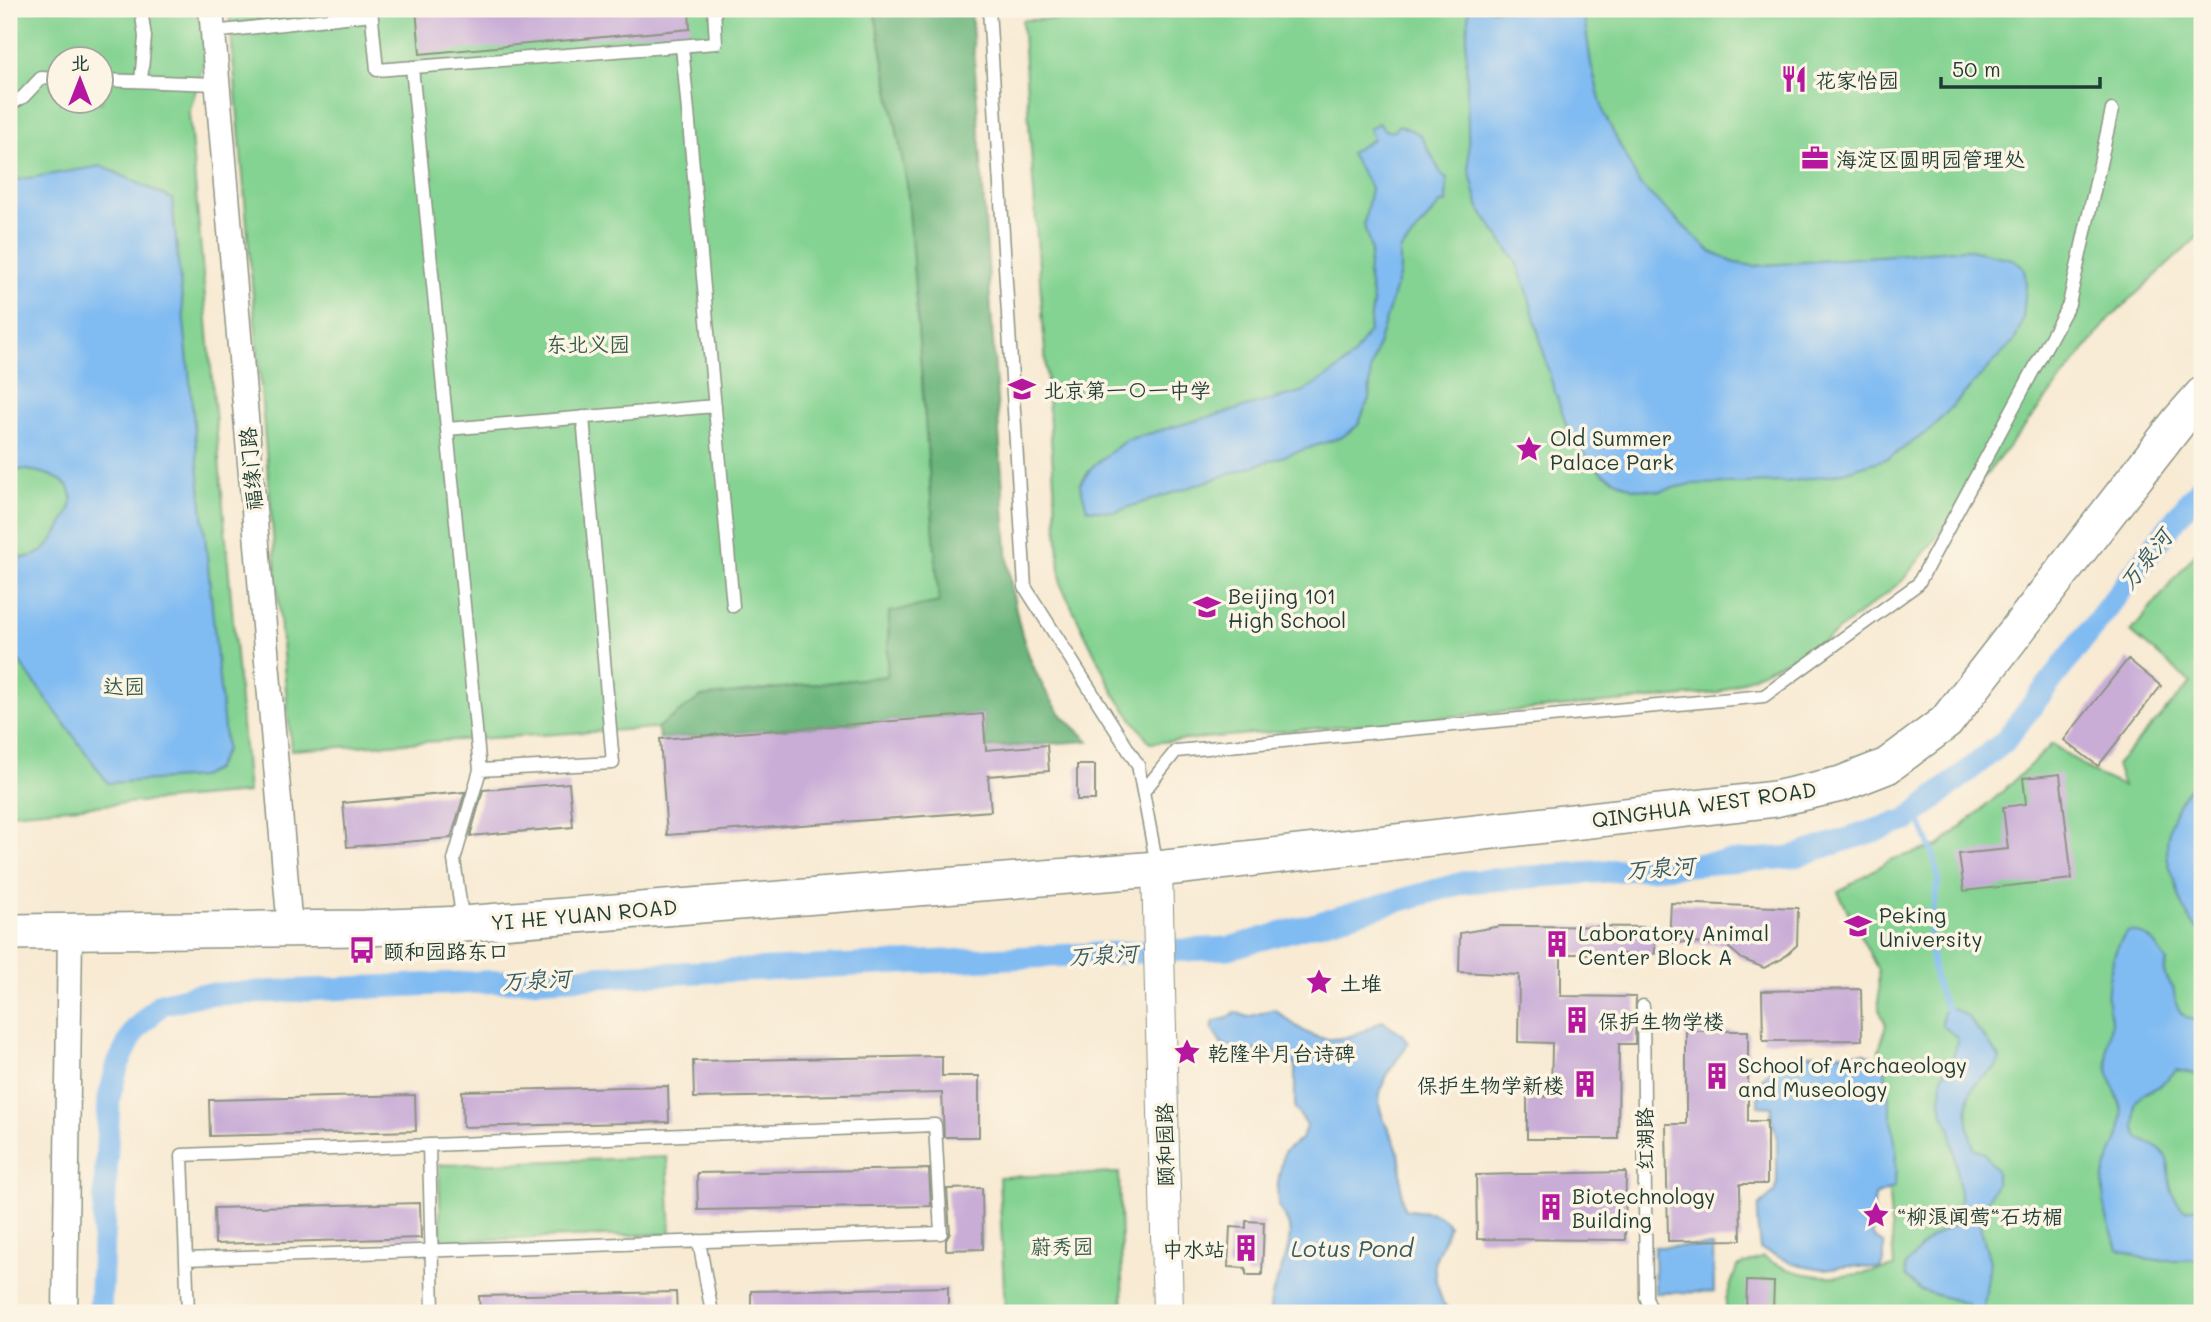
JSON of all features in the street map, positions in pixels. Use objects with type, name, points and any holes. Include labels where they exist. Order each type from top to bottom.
[{"type":"main road","name":"QINGHUA WEST ROAD","points":[[1157,869],[1776,799],[1841,784],[1887,766],[1946,722],[2202,395]]},
{"type":"main road","name":"YI HE YUAN ROAD","points":[[9,932],[463,924],[1157,869]]},
{"type":"street","name":"福缘门路","points":[[212,21],[290,929]]},
{"type":"street","name":"颐和园路","points":[[1157,869],[1168,1313]]},
{"type":"street","points":[[65,1313],[70,931]]},
{"type":"lane","points":[[141,9],[145,37],[141,81]]},
{"type":"lane","points":[[212,21],[371,11],[377,70],[716,43],[714,9]]},
{"type":"lane","points":[[989,9],[1026,587],[1138,765],[1157,869]]},
{"type":"lane","points":[[681,46],[733,606]]},
{"type":"lane","points":[[412,67],[480,770],[454,860],[463,924]]},
{"type":"lane","points":[[9,105],[23,97],[41,78],[46,78]]},
{"type":"lane","points":[[116,80],[217,84]]},
{"type":"lane","points":[[1143,792],[1176,751],[1764,696],[1919,584],[2069,304],[2112,110]]},
{"type":"lane","points":[[447,429],[715,406]]},
{"type":"lane","points":[[480,770],[613,762],[583,417]]},
{"type":"lane","name":"红湖路","points":[[1643,1006],[1646,1297],[1652,1313]]},
{"type":"lane","points":[[186,1259],[941,1233],[935,1125],[182,1155],[188,1313]]},
{"type":"lane","points":[[429,1145],[433,1313]]},
{"type":"lane","points":[[699,1241],[712,1313]]},
{"type":"green space","name":"达园","points":[[9,9],[211,9],[213,32],[189,113],[248,793],[9,813]]},
{"type":"green space","name":"东北义园","points":[[229,9],[874,9],[907,184],[939,602],[887,676],[701,697],[657,728],[291,750]]},
{"type":"green space","points":[[874,9],[971,9],[1008,566],[1019,623],[1038,677],[1061,714],[1089,741],[986,748],[983,714],[660,739],[657,728],[701,697],[887,676],[889,612],[939,602],[907,184]]},
{"type":"green space","name":"Old Summer Palace Park","points":[[1072,9],[2202,9],[2202,233],[2111,317],[1902,581],[1822,643],[1718,693],[1150,743],[1115,695],[1061,585],[1022,20],[1072,19]]},
{"type":"green space","points":[[2202,545],[2202,1313],[1726,1313],[1726,1299],[1737,1267],[1763,1257],[1795,1272],[1811,1275],[1843,1276],[1894,1267],[1879,1050],[1886,1025],[1879,1009],[1878,970],[1838,892],[1890,860],[1940,845],[2001,793],[2052,744],[2096,774],[2123,786],[2116,765],[2191,683],[2131,632]]},
{"type":"green space","points":[[667,1157],[671,1234],[441,1241],[439,1165]]},
{"type":"green space","name":"蔚秀园","points":[[1119,1173],[1123,1313],[1005,1313],[999,1177]]},
{"type":"water","points":[[1469,9],[1583,9],[1591,64],[1604,114],[1640,185],[1711,252],[1735,263],[1755,266],[1965,249],[2012,259],[2024,268],[2026,284],[2023,319],[2015,340],[1930,430],[1889,458],[1833,475],[1787,482],[1691,484],[1660,491],[1632,488],[1603,474],[1571,439],[1551,380],[1527,290],[1515,260],[1479,208],[1469,169],[1466,48]]},
{"type":"water","points":[[1378,123],[1386,131],[1394,131],[1399,125],[1420,134],[1442,175],[1447,179],[1446,203],[1441,203],[1400,251],[1400,273],[1371,368],[1369,399],[1358,425],[1342,437],[1114,512],[1087,509],[1080,484],[1093,466],[1126,440],[1304,391],[1336,371],[1354,355],[1369,331],[1373,302],[1368,274],[1371,250],[1364,225],[1371,188],[1350,153],[1373,139],[1369,129]]},
{"type":"water","name":"达园","points":[[102,166],[172,199],[226,749],[215,770],[200,777],[108,783],[9,648],[9,556],[19,558],[36,555],[48,546],[69,511],[72,498],[64,483],[47,474],[9,470],[9,181]]},
{"type":"water","points":[[2202,777],[2202,934],[2182,903],[2167,849],[2170,826],[2179,803],[2193,784]]},
{"type":"water","points":[[2130,931],[2148,938],[2167,962],[2165,976],[2173,987],[2183,1015],[2202,1021],[2202,1078],[2177,1070],[2158,1087],[2141,1095],[2135,1103],[2135,1129],[2138,1138],[2158,1147],[2167,1158],[2170,1186],[2177,1202],[2185,1210],[2202,1206],[2202,1262],[2148,1260],[2119,1250],[2106,1215],[2104,1177],[2120,1133],[2122,1115],[2107,1063],[2111,1021],[2108,987],[2115,953],[2124,936]]},
{"type":"water","points":[[1952,1008],[1968,1017],[2000,1058],[1994,1069],[1972,1089],[1968,1105],[1969,1132],[1974,1148],[1984,1153],[1996,1170],[1996,1184],[1985,1205],[1980,1226],[1990,1262],[1983,1313],[1969,1313],[1968,1304],[1920,1290],[1906,1276],[1905,1266],[1930,1238],[1956,1224],[1960,1216],[1960,1194],[1951,1130],[1943,1114],[1941,1100],[1942,1076],[1952,1062],[1958,1038],[1942,1025],[1943,1012]]},
{"type":"water","name":"Lotus Pond","points":[[1274,1009],[1302,1030],[1325,1039],[1350,1036],[1382,1021],[1401,1033],[1408,1043],[1384,1082],[1379,1099],[1380,1108],[1399,1154],[1404,1209],[1440,1216],[1449,1226],[1434,1263],[1443,1304],[1453,1313],[1270,1313],[1273,1292],[1290,1238],[1288,1224],[1279,1207],[1280,1172],[1284,1152],[1301,1139],[1307,1125],[1295,1109],[1295,1065],[1285,1053],[1222,1045],[1212,1029],[1214,1021],[1228,1018],[1235,1012],[1248,1017]]},
{"type":"water","points":[[1864,1053],[1884,1061],[1896,1150],[1895,1187],[1875,1196],[1871,1226],[1873,1236],[1884,1245],[1884,1260],[1880,1269],[1851,1266],[1823,1269],[1795,1264],[1760,1249],[1757,1221],[1759,1206],[1774,1193],[1777,1182],[1777,1138],[1771,1117],[1772,1107],[1758,1106],[1759,1083],[1769,1070],[1799,1054]]},
{"type":"water","points":[[1713,1246],[1714,1292],[1655,1293],[1654,1247]]},
{"type":"building","points":[[416,9],[689,9],[690,29],[420,54]]},
{"type":"building","points":[[2128,659],[2161,686],[2098,766],[2064,740]]},
{"type":"building","points":[[983,714],[986,750],[1047,745],[1049,771],[988,776],[991,811],[667,835],[660,739]]},
{"type":"building","points":[[1077,765],[1095,765],[1095,800],[1077,800]]},
{"type":"building","points":[[2060,774],[2072,879],[1964,891],[1959,854],[2008,849],[2003,807],[2026,804],[2023,778]]},
{"type":"building","points":[[569,783],[573,827],[470,836],[483,790]]},
{"type":"building","points":[[465,792],[451,838],[347,847],[343,803]]},
{"type":"building","points":[[1671,903],[1798,908],[1797,945],[1782,959],[1764,968],[1742,959],[1726,945],[1669,942]]},
{"type":"building","points":[[1501,926],[1655,927],[1655,954],[1561,954],[1561,996],[1636,997],[1635,1044],[1619,1044],[1618,1139],[1527,1139],[1527,1096],[1551,1097],[1552,1043],[1518,1042],[1519,975],[1459,972],[1460,933]]},
{"type":"building","points":[[1861,989],[1862,1040],[1763,1041],[1762,991]]},
{"type":"building","name":"School of Archaeology and Museology","points":[[1686,1031],[1748,1031],[1748,1121],[1767,1121],[1767,1184],[1740,1184],[1741,1240],[1668,1241],[1666,1124],[1686,1124]]},
{"type":"building","points":[[942,1056],[942,1076],[979,1076],[979,1137],[944,1137],[942,1093],[694,1098],[693,1061]]},
{"type":"building","points":[[668,1086],[669,1122],[463,1127],[462,1091]]},
{"type":"building","points":[[415,1095],[416,1131],[210,1136],[209,1100]]},
{"type":"building","points":[[929,1169],[931,1206],[698,1210],[697,1173]]},
{"type":"building","name":"Biotechnology Building","points":[[1626,1172],[1625,1240],[1477,1239],[1476,1175]]},
{"type":"building","points":[[982,1188],[983,1249],[946,1250],[946,1240],[950,1233],[947,1189]]},
{"type":"building","points":[[420,1203],[421,1238],[215,1244],[214,1208]]},
{"type":"building","name":"中水站","points":[[1246,1221],[1264,1222],[1262,1275],[1246,1275],[1246,1268],[1228,1267],[1230,1227],[1246,1228]]},
{"type":"building","points":[[1747,1281],[1774,1282],[1773,1312],[1746,1311]]},
{"type":"building","points":[[948,1287],[948,1313],[751,1313],[751,1291]]},
{"type":"building","points":[[676,1292],[677,1313],[480,1313],[479,1296]]},
{"type":"waterway","name":"万泉河","points":[[100,1313],[109,1098],[118,1064],[135,1030],[161,1004],[198,995],[1229,948],[1466,882],[1792,857],[1907,820],[2004,742],[2202,485]]},
{"type":"waterway","points":[[1916,813],[1937,870],[1938,885],[1930,927],[1931,948],[1936,981],[1948,1010]]},
{"type":"place","name":"花家怡园","points":[[1794,79]]},
{"type":"place","name":"海淀区圆明园管理处","points":[[1815,158]]},
{"type":"place","name":"北京第一〇一中学","points":[[1022,389]]},
{"type":"place","name":"Old Summer Palace Park","points":[[1529,449]]},
{"type":"place","name":"Beijing 101 High School","points":[[1207,607]]},
{"type":"place","name":"Peking University","points":[[1858,926]]},
{"type":"place","name":"Laboratory Animal Center Block A","points":[[1557,944]]},
{"type":"place","name":"颐和园路东口","points":[[362,950]]},
{"type":"place","name":"土堆","points":[[1319,982]]},
{"type":"place","name":"保护生物学楼","points":[[1577,1020]]},
{"type":"place","name":"乾隆半月台诗碑","points":[[1187,1052]]},
{"type":"place","name":"School of Archaeology and Museology","points":[[1717,1076]]},
{"type":"place","name":"保护生物学新楼","points":[[1585,1084]]},
{"type":"place","name":"Biotechnology Building","points":[[1551,1207]]},
{"type":"place","name":"“柳浪闻莺“石坊楣","points":[[1876,1215]]},
{"type":"place","name":"中水站","points":[[1246,1248]]}]
